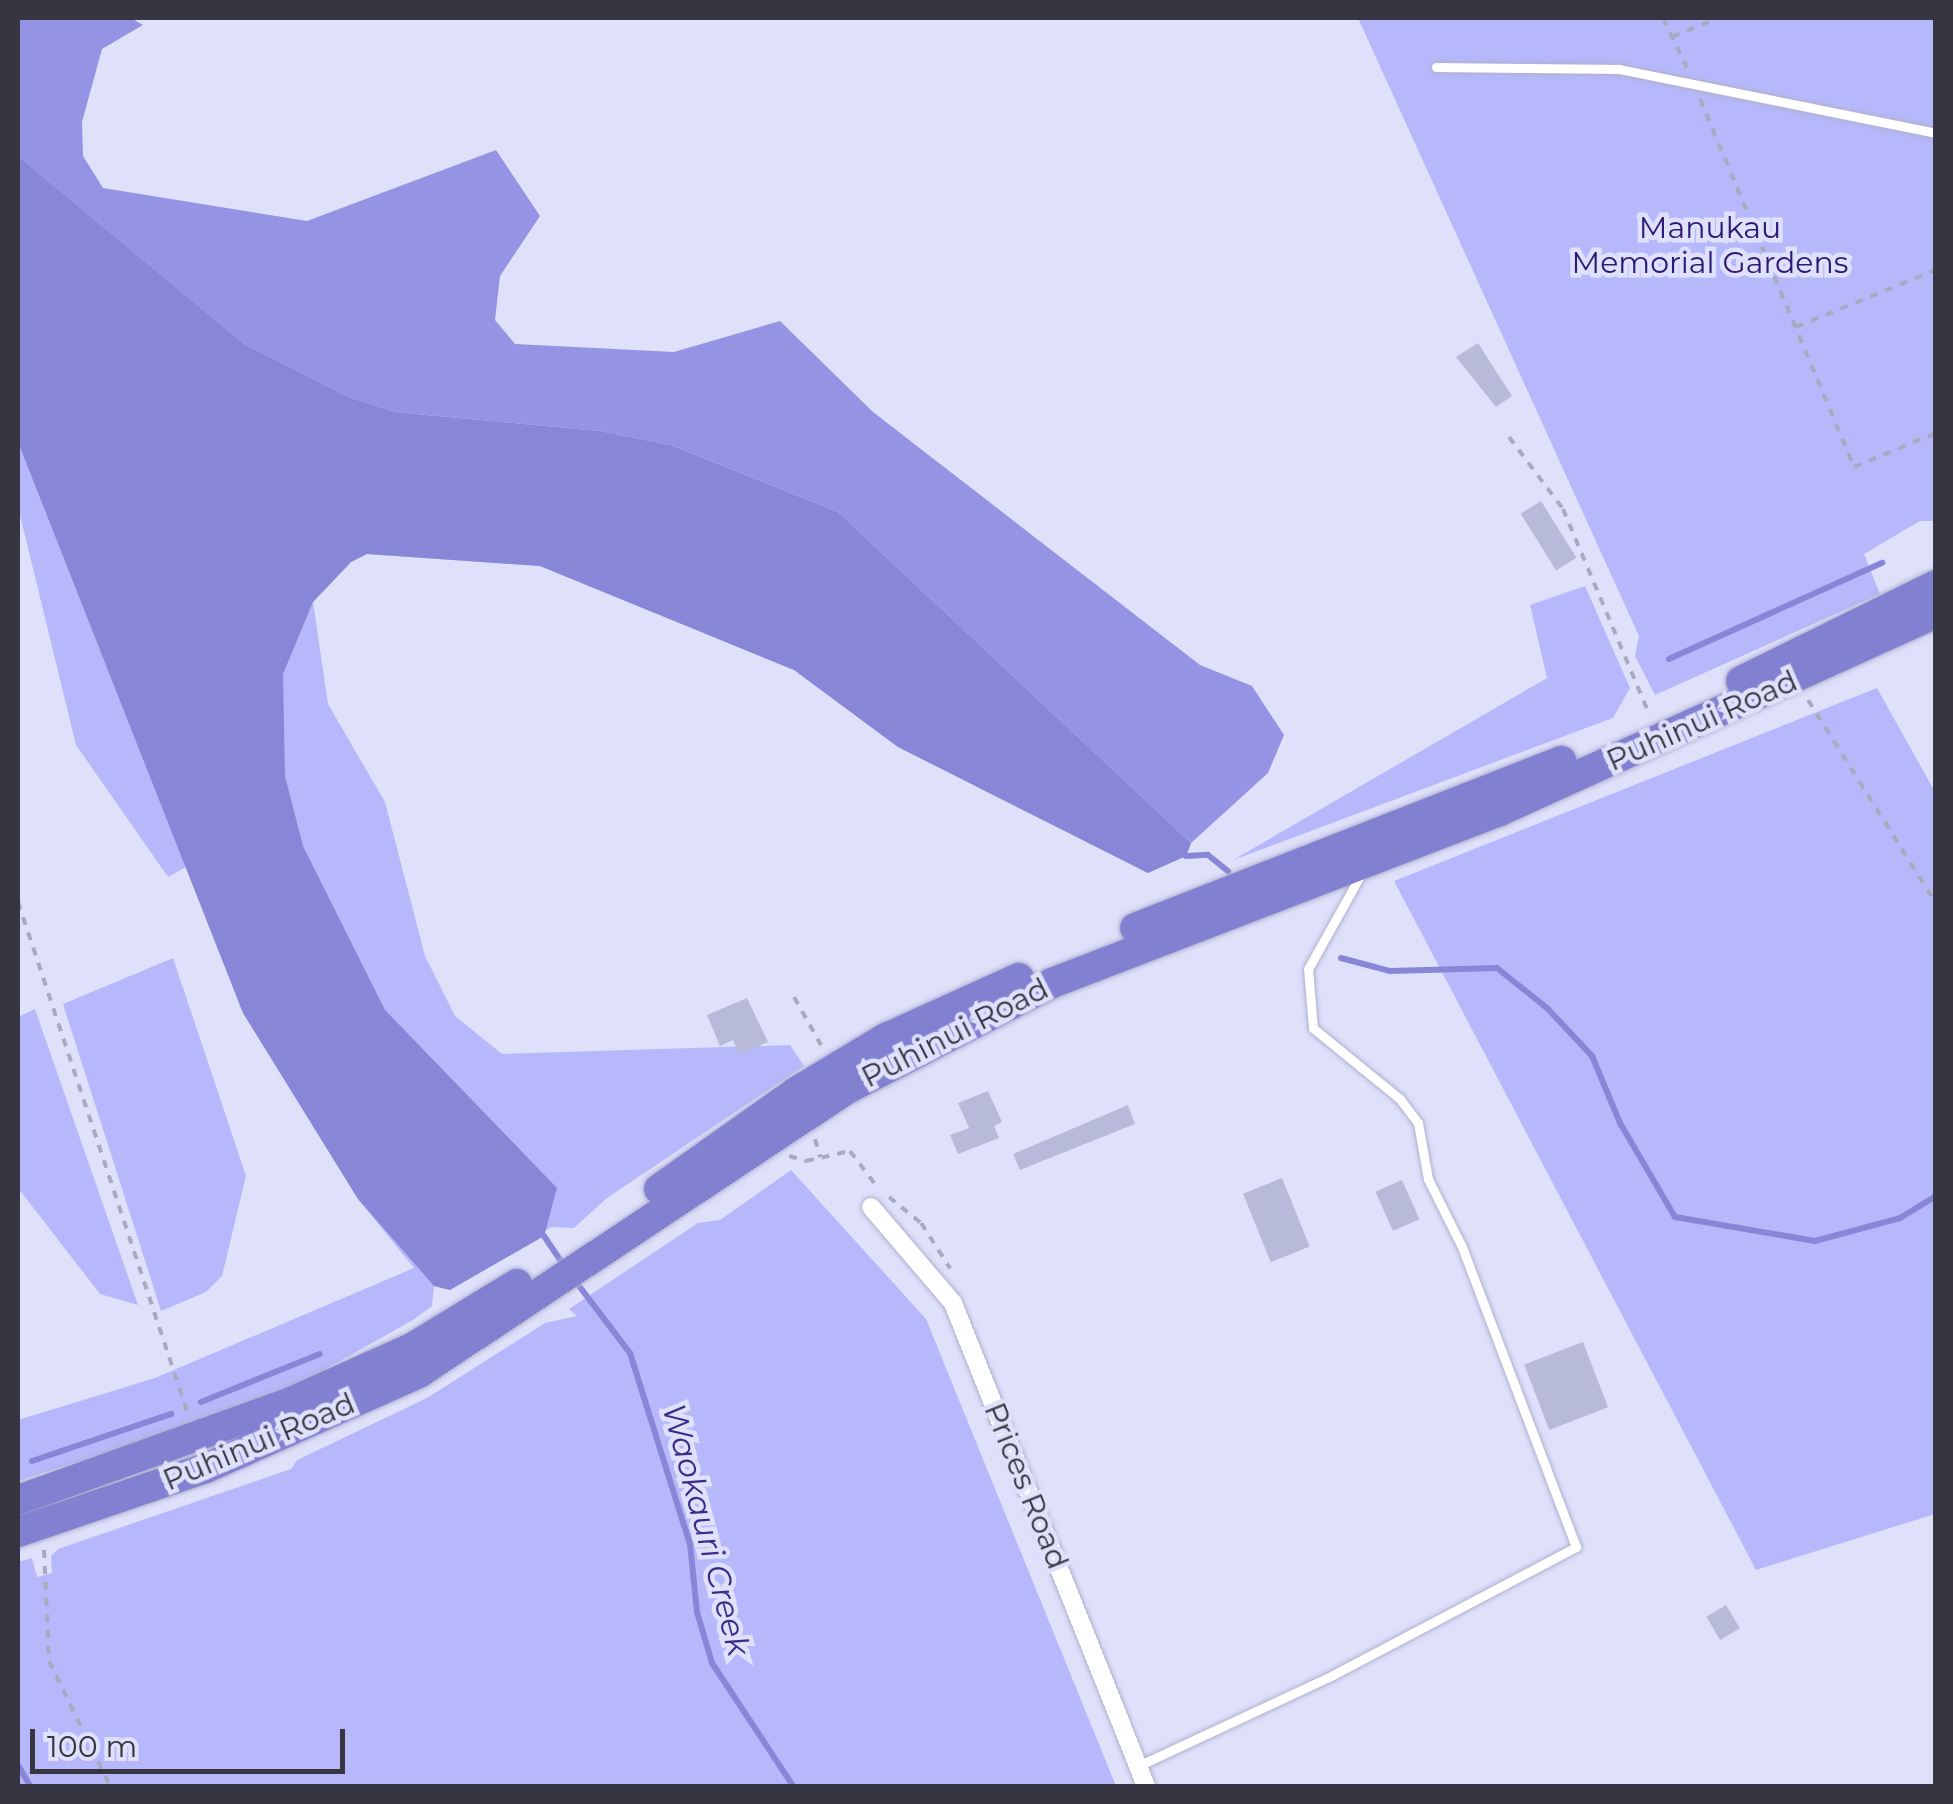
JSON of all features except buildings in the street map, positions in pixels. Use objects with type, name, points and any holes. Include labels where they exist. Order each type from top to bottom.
[{"type":"highway","name":"Puhinui Road","points":[[27,1529],[287,1435],[419,1373],[834,1070],[903,1030],[1202,898],[1653,722],[1936,585]]},
{"type":"highway","name":"Puhinui Road","points":[[580,1254],[847,1089],[967,1025],[1136,948],[1500,811],[1936,613]]},
{"type":"highway","name":"Puhinui Road","points":[[18,1500],[197,1440],[412,1348],[548,1276]]},
{"type":"street","name":"Prices Road","points":[[871,1207],[953,1303],[1146,1786]]},
{"type":"lane","points":[[1436,67],[1600,67],[1936,133]]},
{"type":"lane","points":[[1138,1766],[1333,1675],[1576,1547],[1461,1245],[1428,1179],[1418,1123],[1400,1099],[1324,1043],[1307,1006],[1308,968],[1318,945],[1380,854]]},
{"type":"path","points":[[1663,18],[1854,467],[1936,434]]},
{"type":"path","points":[[1672,37],[1718,18]]},
{"type":"path","points":[[1796,327],[1936,270]]},
{"type":"path","points":[[1508,437],[1563,508],[1653,722]]},
{"type":"path","points":[[1794,680],[1936,903]]},
{"type":"path","points":[[18,902],[197,1440]]},
{"type":"path","points":[[794,997],[834,1070]]},
{"type":"path","points":[[815,1138],[820,1158]]},
{"type":"path","points":[[789,1156],[856,1154],[878,1188],[921,1223],[950,1268]]},
{"type":"path","points":[[27,1529],[46,1558],[49,1661],[110,1786]]},
{"type":"green space","name":"Manukau Memorial Gardens","points":[[1358,18],[1935,18],[1935,521],[1920,521],[1864,554],[1880,594],[1655,695],[1635,656],[1639,636]]},
{"type":"green space","points":[[18,156],[244,344],[348,397],[395,412],[1191,843],[1186,856],[1148,873],[898,747],[794,670],[540,566],[367,554],[351,562],[313,602],[328,704],[385,802],[425,956],[455,1016],[502,1054],[790,1045],[804,1066],[607,1198],[574,1228],[551,1227],[450,1290],[434,1286],[432,1306],[413,1320],[272,1399],[18,1481],[18,1420],[155,1378],[414,1268],[358,1199],[243,1013],[186,867],[168,877],[76,745],[18,507]]},
{"type":"green space","points":[[1585,586],[1630,688],[1613,718],[1233,860],[1547,678],[1530,605]]},
{"type":"green space","points":[[1877,688],[1935,792],[1935,1514],[1756,1570],[1394,881]]},
{"type":"green space","points":[[173,958],[246,1176],[222,1276],[206,1292],[161,1311],[63,1004]]},
{"type":"green space","points":[[35,1009],[138,1305],[100,1294],[18,1188],[18,1017]]},
{"type":"green space","points":[[791,1170],[926,1319],[1116,1786],[18,1786],[18,1562],[32,1558],[37,1577],[52,1573],[51,1556],[58,1549],[291,1469],[297,1460],[427,1398],[545,1323],[577,1316],[569,1309],[698,1223],[720,1220]]},
{"type":"shaded area","points":[[18,18],[131,18],[143,25],[102,49],[82,122],[83,156],[103,188],[307,221],[496,150],[540,216],[500,276],[495,320],[515,344],[674,352],[780,321],[873,412],[1200,665],[1252,686],[1284,735],[1268,773],[1191,843],[838,512],[671,445],[600,431],[395,412],[348,397],[244,344],[18,156]]},
{"type":"shaded area","points":[[18,156],[244,344],[348,397],[395,412],[600,431],[671,445],[838,512],[1191,843],[1186,856],[1148,873],[898,747],[794,670],[540,566],[367,554],[351,562],[313,602],[283,674],[285,776],[303,846],[385,1010],[557,1188],[544,1236],[450,1290],[434,1286],[358,1199],[243,1013],[18,442]]},
{"type":"waterway","points":[[1669,659],[1882,563]]},
{"type":"waterway","points":[[1186,856],[1208,855],[1228,871]]},
{"type":"waterway","points":[[1341,958],[1390,971],[1497,968],[1547,1008],[1592,1056],[1620,1123],[1675,1217],[1815,1241],[1900,1218],[1936,1196]]},
{"type":"waterway","name":"Waokauri Creek","points":[[544,1236],[563,1264]]},
{"type":"waterway","name":"Waokauri Creek","points":[[573,1278],[630,1353],[690,1544],[697,1612],[712,1663],[793,1786]]},
{"type":"waterway","points":[[201,1402],[320,1354]]},
{"type":"waterway","points":[[32,1461],[171,1414]]},
{"type":"waterway","points":[[18,1765],[30,1786]]}]
